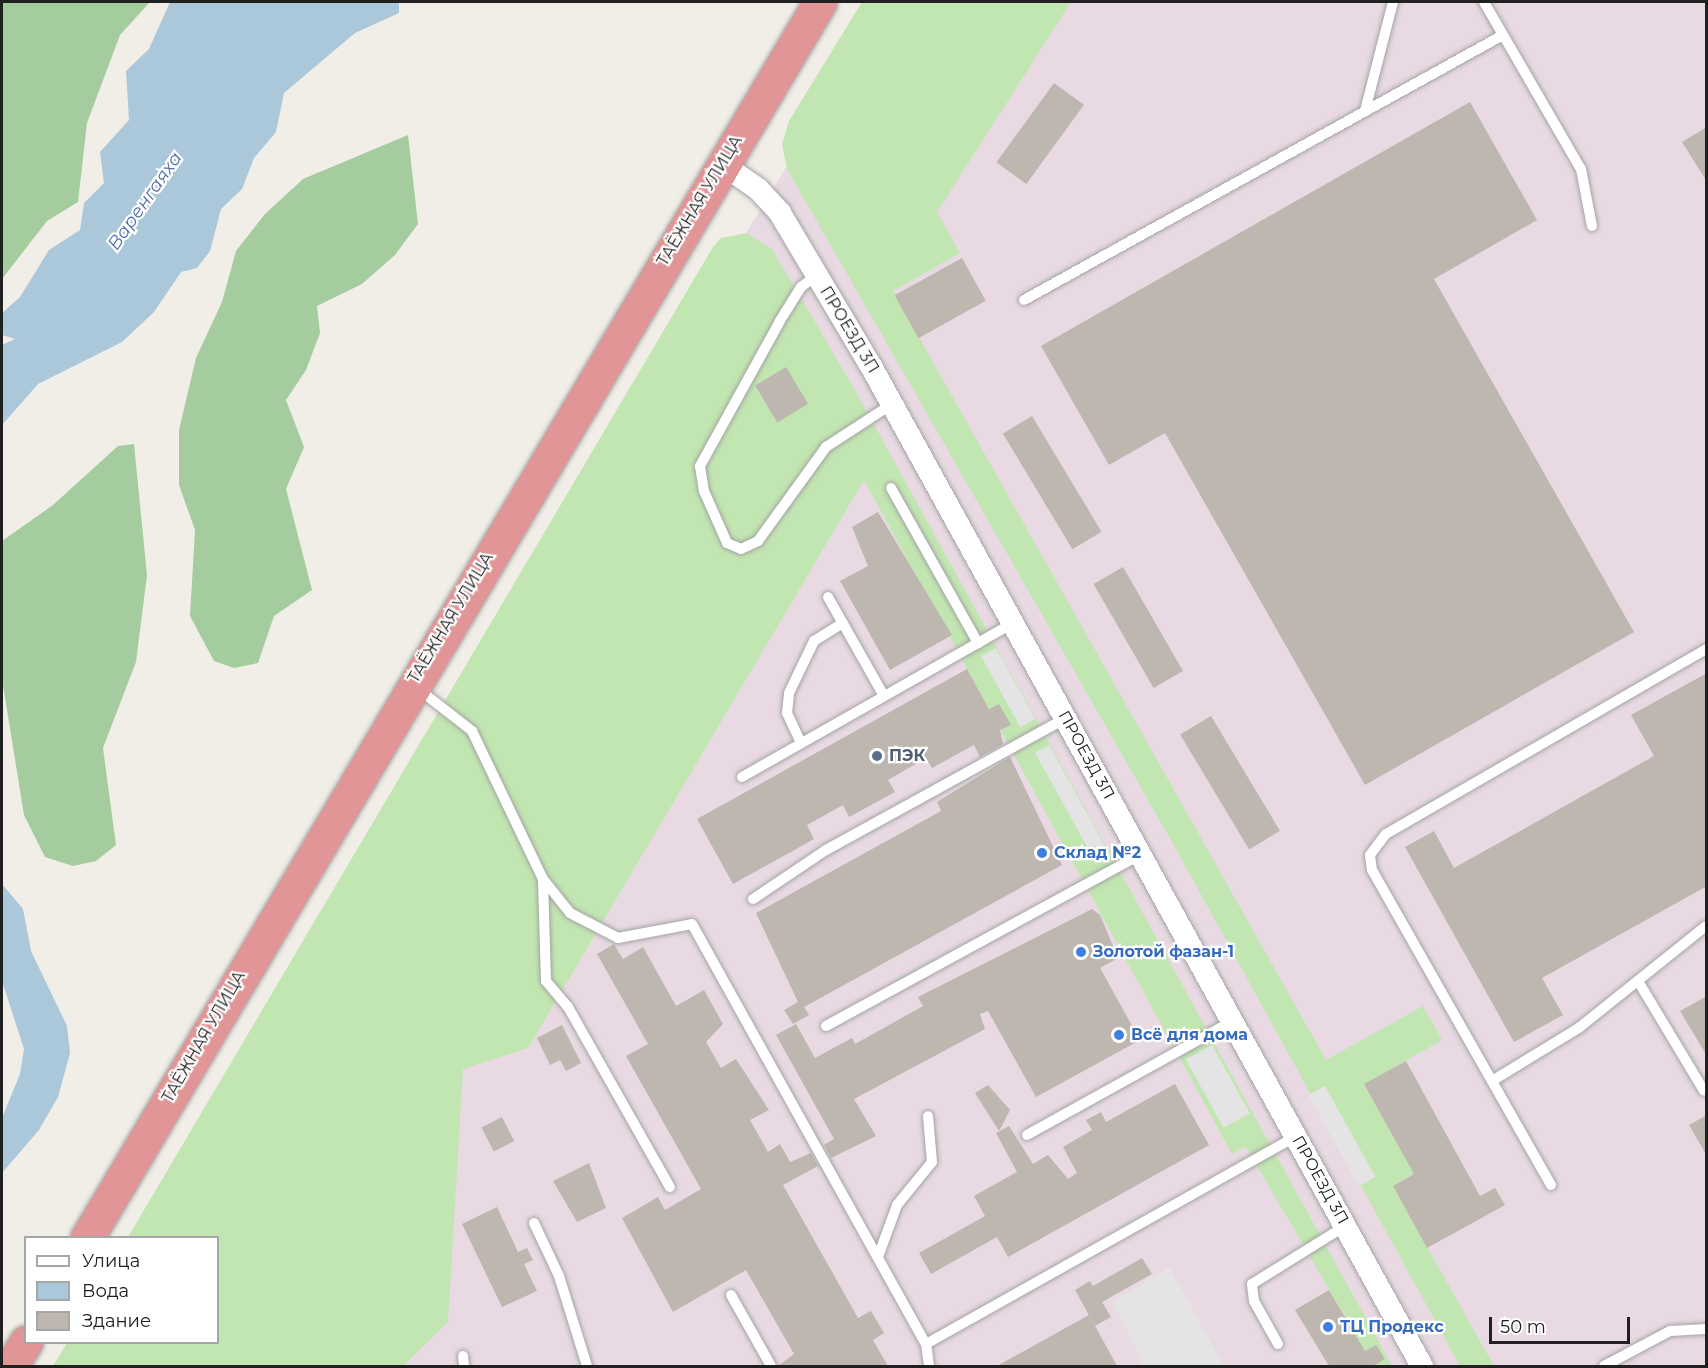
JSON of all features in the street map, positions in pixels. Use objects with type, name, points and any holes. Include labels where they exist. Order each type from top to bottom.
[{"type":"highway","name":"ТАЁЖНАЯ УЛИЦА","points":[[88,1236],[411,684],[820,2]]},
{"type":"highway","points":[[11,1366],[25,1344]]},
{"type":"street","name":"ПРОЕЗД 3П","points":[[722,164],[770,200],[817,275],[892,404],[1233,1021],[1420,1366]]},
{"type":"lane","points":[[1365,111],[1393,2]]},
{"type":"lane","points":[[1484,2],[1581,169],[1592,226]]},
{"type":"lane","points":[[1024,300],[1503,35]]},
{"type":"lane","points":[[817,275],[801,287],[780,321],[700,466],[704,492],[727,543],[741,549],[758,541],[826,447],[892,404]]},
{"type":"lane","points":[[891,488],[978,643]]},
{"type":"lane","points":[[828,597],[884,696]]},
{"type":"lane","points":[[801,743],[787,713],[789,693],[814,641],[843,623]]},
{"type":"lane","points":[[742,777],[1013,623]]},
{"type":"lane","points":[[1551,1185],[1372,870],[1375,843],[1707,649]]},
{"type":"lane","points":[[411,684],[472,731],[543,879],[570,913],[605,935],[618,938],[692,924],[926,1344],[929,1366]]},
{"type":"lane","points":[[753,898],[826,849],[1066,718]]},
{"type":"lane","points":[[826,1026],[1140,855]]},
{"type":"lane","points":[[543,879],[546,981],[568,1007],[670,1187]]},
{"type":"lane","points":[[1492,1081],[1572,1032],[1707,926]]},
{"type":"lane","points":[[1638,981],[1704,1091]]},
{"type":"lane","points":[[1027,1135],[1233,1021]]},
{"type":"lane","points":[[878,1257],[897,1205],[932,1162],[928,1116]]},
{"type":"lane","points":[[926,1344],[1296,1136]]},
{"type":"lane","points":[[534,1223],[559,1276],[587,1366]]},
{"type":"lane","points":[[1278,1344],[1254,1301],[1256,1277],[1345,1226]]},
{"type":"lane","points":[[731,1295],[771,1366]]},
{"type":"lane","points":[[1604,1366],[1624,1362],[1670,1331],[1707,1329]]},
{"type":"shaded area","points":[[887,2],[1706,2],[1706,1366],[82,1366],[207,1344],[219,1344],[219,1236],[726,266]]},
{"type":"shaded area","points":[[996,648],[1035,719],[1020,727],[981,656]]},
{"type":"shaded area","points":[[1049,745],[1110,855],[1096,863],[1035,753]]},
{"type":"shaded area","points":[[1212,1045],[1250,1113],[1224,1128],[1186,1060]]},
{"type":"shaded area","points":[[1325,1086],[1375,1177],[1359,1186],[1308,1095]]},
{"type":"shaded area","points":[[1169,1267],[1224,1366],[1144,1366],[1113,1302]]},
{"type":"green space","points":[[2,2],[150,2],[120,35],[87,123],[78,202],[47,221],[2,279]]},
{"type":"green space","points":[[862,2],[1071,2],[937,212],[960,253],[893,291],[1326,1060],[1423,1006],[1442,1040],[1365,1084],[1414,1174],[1393,1186],[1494,1366],[1460,1366],[1176,849],[787,169],[782,144],[789,121]]},
{"type":"green space","points":[[408,135],[418,224],[395,255],[362,284],[317,306],[320,333],[306,370],[286,400],[304,447],[286,489],[312,590],[274,616],[258,663],[234,668],[214,661],[190,616],[195,530],[179,485],[179,430],[196,358],[222,302],[236,251],[265,214],[303,179]]},
{"type":"green space","points":[[747,233],[772,249],[855,390],[1392,1366],[1374,1366],[1246,1147],[1232,1154],[864,480],[528,1048],[463,1069],[448,1322],[403,1366],[53,1366],[66,1344],[219,1344],[219,1236],[129,1236],[713,247],[721,238]]},
{"type":"green space","points":[[134,444],[147,575],[136,662],[103,748],[116,845],[96,861],[73,866],[45,857],[24,815],[2,679],[2,541],[53,505],[118,446]]},
{"type":"water","name":"Варенгаяха","points":[[170,2],[399,2],[399,13],[355,33],[284,93],[276,132],[254,158],[242,189],[221,209],[210,251],[197,268],[181,272],[154,312],[122,342],[38,384],[2,425],[2,345],[15,339],[2,335],[2,313],[20,297],[49,250],[80,230],[84,203],[104,183],[100,152],[129,120],[126,71],[149,49]]},
{"type":"water","points":[[2,884],[23,909],[31,951],[67,1026],[70,1053],[58,1097],[39,1130],[2,1173],[2,1118],[20,1074],[24,1049],[2,981]]},
{"type":"building","points":[[1054,83],[1084,105],[1026,184],[996,162]]},
{"type":"building","points":[[1470,102],[1537,220],[1434,279],[1634,632],[1365,785],[1165,433],[1109,465],[1041,346]]},
{"type":"building","points":[[1707,127],[1707,182],[1682,142]]},
{"type":"building","points":[[962,258],[986,301],[918,338],[895,295]]},
{"type":"building","points":[[786,367],[808,404],[777,422],[755,386]]},
{"type":"building","points":[[1032,416],[1102,532],[1072,549],[1003,434]]},
{"type":"building","points":[[878,512],[952,635],[890,670],[840,581],[868,566],[852,527]]},
{"type":"building","points":[[1123,567],[1183,671],[1154,688],[1094,584]]},
{"type":"building","points":[[967,669],[989,709],[999,704],[1011,725],[1000,730],[1003,744],[980,757],[974,745],[932,768],[926,758],[888,780],[895,792],[849,817],[843,805],[807,825],[814,839],[733,884],[697,819]]},
{"type":"building","points":[[1707,673],[1707,886],[1542,978],[1563,1015],[1514,1042],[1405,847],[1434,831],[1454,868],[1654,756],[1631,715]]},
{"type":"building","points":[[1211,716],[1280,831],[1249,849],[1180,735]]},
{"type":"building","points":[[1010,757],[1062,865],[804,1007],[809,1015],[793,1024],[784,1010],[798,1002],[756,913],[941,811],[937,802]]},
{"type":"building","points":[[1092,909],[1100,915],[1118,958],[1100,968],[1140,1040],[1036,1097],[988,1011],[980,1014],[985,1029],[854,1099],[876,1136],[831,1158],[824,1145],[834,1139],[776,1035],[796,1024],[815,1058],[852,1038],[855,1044],[923,1006],[918,997]]},
{"type":"building","points":[[614,944],[623,959],[643,947],[676,1006],[704,990],[723,1024],[706,1042],[721,1068],[736,1059],[769,1110],[750,1120],[768,1152],[780,1144],[790,1162],[811,1153],[818,1166],[783,1185],[858,1318],[871,1311],[884,1333],[873,1340],[888,1366],[778,1366],[794,1354],[746,1270],[673,1312],[622,1218],[658,1197],[665,1210],[701,1189],[626,1056],[648,1044],[597,954]]},
{"type":"building","points":[[1707,996],[1707,1056],[1680,1011]]},
{"type":"building","points":[[562,1025],[581,1063],[566,1071],[560,1060],[550,1065],[537,1038]]},
{"type":"building","points":[[1406,1061],[1480,1196],[1495,1188],[1505,1205],[1427,1248],[1393,1186],[1414,1174],[1364,1084]]},
{"type":"building","points":[[1175,1084],[1209,1145],[1008,1257],[997,1237],[931,1274],[919,1253],[985,1216],[974,1196],[1017,1172],[996,1133],[1009,1126],[1033,1164],[1048,1155],[1068,1179],[1077,1173],[1063,1147],[1092,1130],[1086,1120],[1101,1112],[1106,1122]]},
{"type":"building","points":[[988,1085],[1010,1110],[999,1131],[975,1093]]},
{"type":"building","points":[[1707,1115],[1707,1156],[1689,1125]]},
{"type":"building","points":[[502,1117],[514,1141],[494,1151],[482,1127]]},
{"type":"building","points":[[589,1163],[606,1208],[577,1222],[553,1181]]},
{"type":"building","points":[[497,1207],[518,1252],[527,1248],[533,1260],[524,1264],[537,1291],[502,1307],[462,1224]]},
{"type":"building","points":[[1142,1258],[1152,1274],[1102,1302],[1111,1317],[1095,1326],[1075,1290],[1090,1281],[1093,1286]]},
{"type":"building","name":"ТЦ Продекс","points":[[1329,1290],[1365,1351],[1376,1345],[1385,1359],[1374,1366],[1329,1366],[1295,1310]]},
{"type":"building","points":[[1089,1315],[1117,1366],[997,1366]]},
{"type":"place","name":"ПЭК","points":[[877,756]]},
{"type":"place","name":"Склад №2","points":[[1042,853]]},
{"type":"place","name":"Золотой фазан-1","points":[[1081,952]]},
{"type":"place","name":"Всё для дома","points":[[1119,1035]]},
{"type":"place","name":"ТЦ Продекс","points":[[1328,1327]]}]
